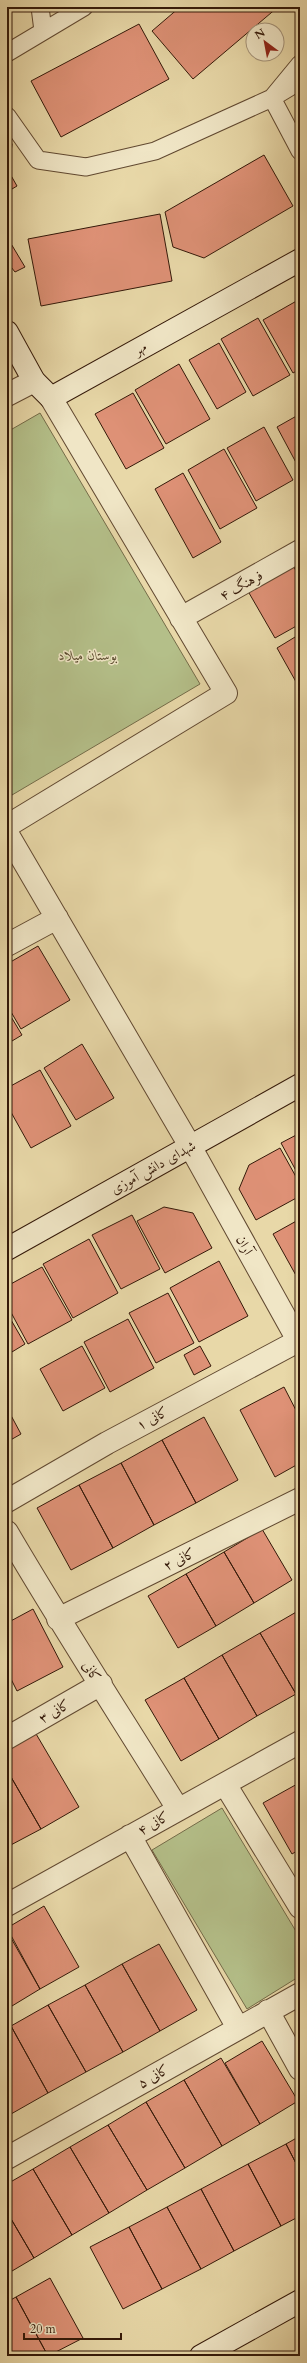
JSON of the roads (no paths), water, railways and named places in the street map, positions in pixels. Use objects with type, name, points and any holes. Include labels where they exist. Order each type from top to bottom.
[{"type":"street","name":"مهر","points":[[51,398],[300,260]]},
{"type":"street","points":[[7,332],[34,381],[51,398],[226,693],[7,826]]},
{"type":"street","points":[[7,395],[34,381]]},
{"type":"street","name":"فرهنگ ۴","points":[[181,618],[300,551]]},
{"type":"street","name":"آران","points":[[7,833],[190,1146],[299,1342]]},
{"type":"street","points":[[7,945],[57,918]]},
{"type":"street","name":"شهدای دانش آموزی","points":[[7,1249],[300,1084]]},
{"type":"street","name":"کانی ۱","points":[[7,1501],[107,1443],[299,1342]]},
{"type":"street","name":"کانی ۲","points":[[58,1619],[300,1499]]},
{"type":"street","name":"کانی","points":[[7,1532],[58,1619],[101,1684],[178,1809]]},
{"type":"street","name":"کانی ۳","points":[[7,1738],[101,1684]]},
{"type":"street","name":"کانی ۴","points":[[7,1905],[300,1742]]},
{"type":"street","points":[[225,1784],[300,1907]]},
{"type":"street","points":[[130,1836],[238,2028]]},
{"type":"street","name":"کانی ۵","points":[[7,2158],[300,1994]]},
{"type":"street","points":[[268,2011],[300,2069]]},
{"type":"street","points":[[201,2356],[300,2301]]},
{"type":"lane","points":[[40,7],[43,31]]},
{"type":"lane","points":[[7,53],[84,7]]},
{"type":"lane","points":[[272,98],[300,64]]},
{"type":"lane","points":[[7,116],[38,160],[86,167],[155,151],[272,98],[300,81]]},
{"type":"lane","points":[[272,98],[300,151]]},
{"type":"park label","name":"بوستان میلاد","points":[[88,655]]}]
